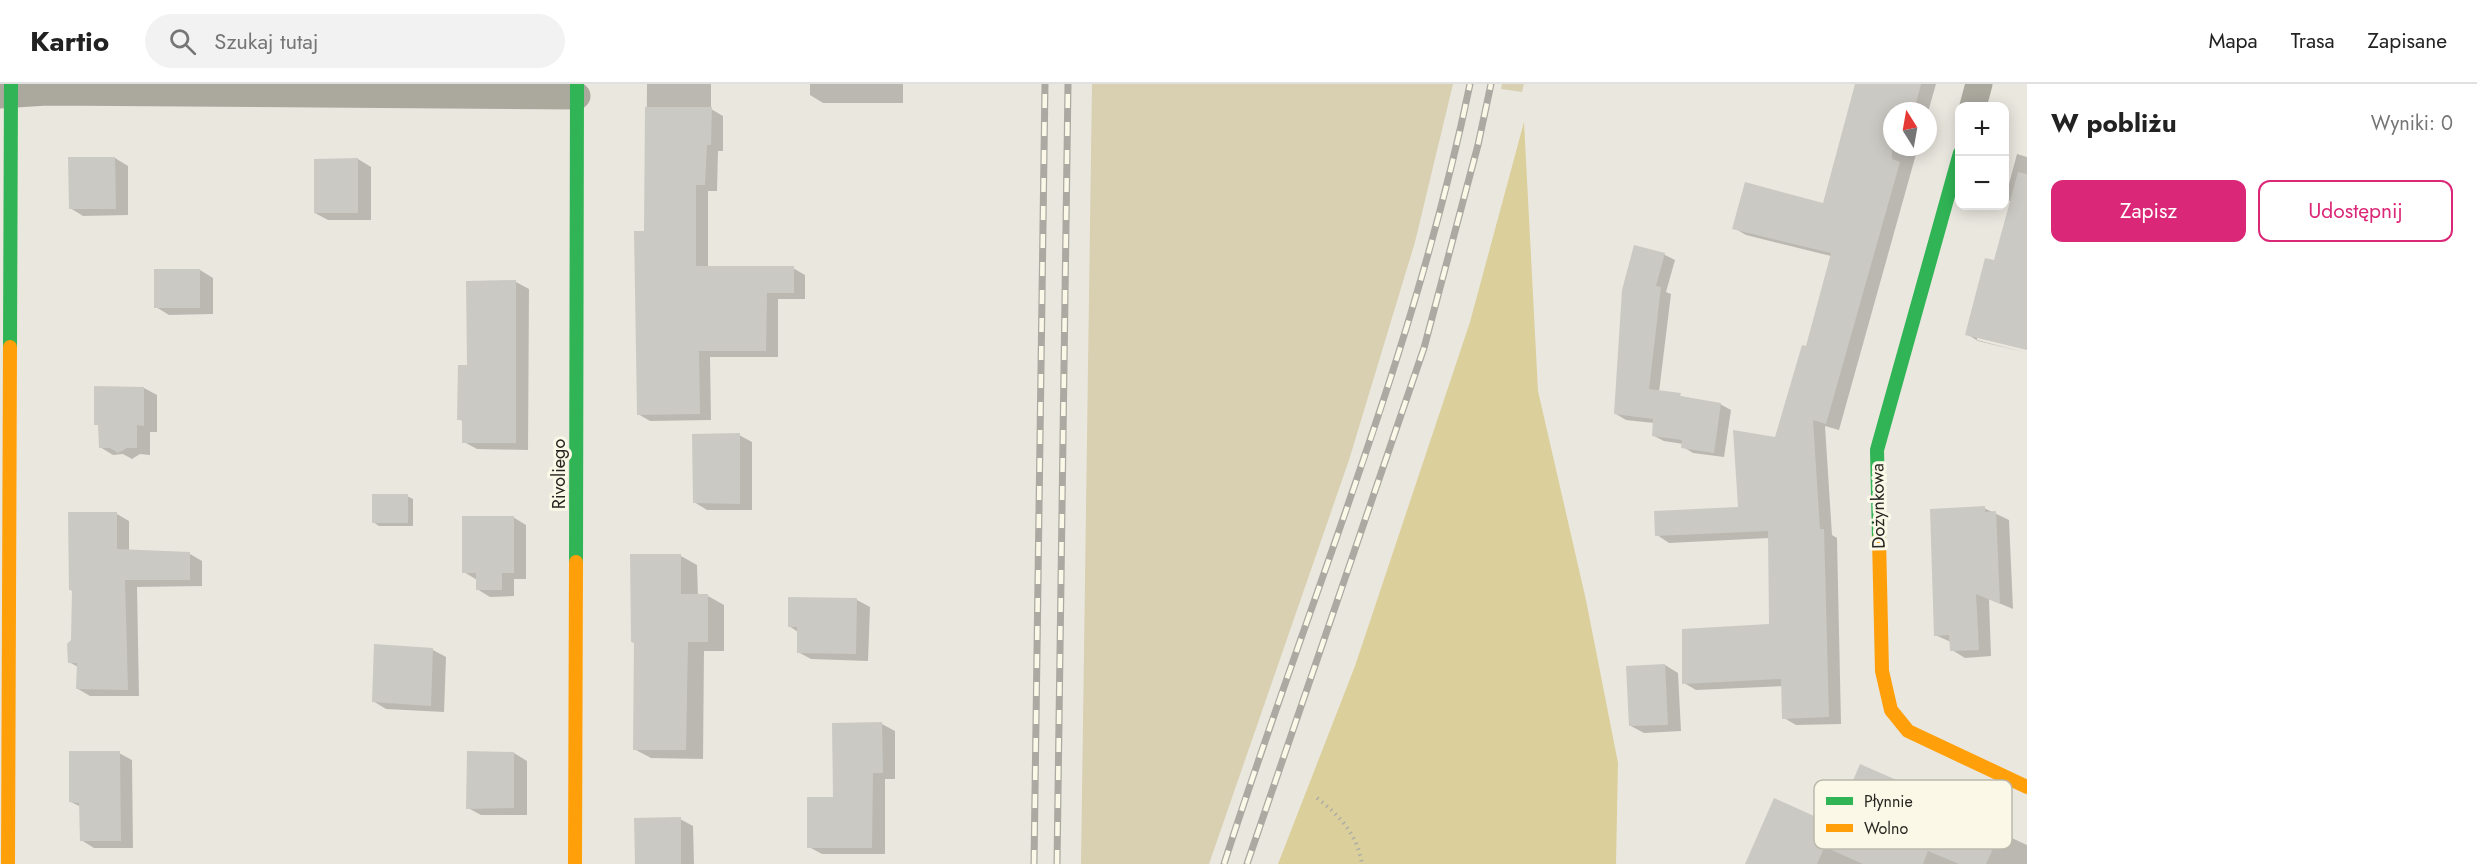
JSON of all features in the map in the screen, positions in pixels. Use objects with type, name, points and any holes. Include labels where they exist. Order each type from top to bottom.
[{"type":"street","points":[[1974,102],[1979,84]]},
{"type":"street","points":[[8,864],[8,91],[577,90]]},
{"type":"street","name":"Rivoliego","points":[[575,864],[577,90]]},
{"type":"street","name":"Dożynkowa","points":[[1958,156],[1877,450],[1882,671],[1891,710],[1908,731],[2027,787]]},
{"type":"path","points":[[1317,798],[1347,826],[1360,850],[1362,864]]},
{"type":"shaded area","points":[[1092,84],[1453,84],[1415,242],[1349,460],[1209,864],[1081,864]]},
{"type":"shaded area","points":[[1502,84],[1524,84],[1522,92],[1501,89]]},
{"type":"shaded area","points":[[1524,122],[1538,391],[1586,600],[1618,763],[1616,864],[1278,864],[1355,666],[1470,322]]},
{"type":"building","points":[[1855,84],[1921,84],[1916,102],[1883,102],[1883,156],[1892,156],[1892,159],[1900,162],[1826,424],[1813,420],[1820,529],[1824,529],[1829,717],[1782,719],[1781,679],[1682,684],[1682,629],[1769,624],[1768,531],[1655,536],[1654,511],[1738,507],[1733,430],[1775,437],[1802,345],[1806,346],[1831,253],[1732,229],[1745,182],[1823,203]]},
{"type":"building","points":[[645,107],[712,107],[711,145],[707,145],[705,185],[696,185],[696,266],[794,266],[794,293],[767,293],[766,351],[699,351],[700,414],[637,415],[634,231],[644,231]]},
{"type":"building","points":[[68,157],[115,157],[116,209],[69,209]]},
{"type":"building","points":[[358,158],[358,213],[314,213],[314,159]]},
{"type":"building","points":[[2018,172],[2027,174],[2027,350],[1965,335],[1985,258],[1994,260]]},
{"type":"building","points":[[1634,245],[1665,253],[1656,286],[1661,287],[1649,389],[1681,393],[1680,396],[1721,403],[1714,453],[1681,448],[1682,440],[1652,436],[1653,419],[1614,414],[1622,290]]},
{"type":"building","points":[[154,269],[200,269],[200,308],[154,308]]},
{"type":"building","points":[[516,280],[516,443],[462,443],[462,420],[457,420],[458,365],[467,365],[466,281]]},
{"type":"building","points":[[94,386],[144,387],[144,426],[137,425],[137,448],[127,448],[118,453],[110,448],[99,448],[98,425],[94,425]]},
{"type":"building","points":[[740,433],[740,504],[693,503],[692,434]]},
{"type":"building","points":[[372,494],[408,494],[408,523],[372,523]]},
{"type":"building","points":[[1985,506],[1985,512],[1996,511],[2000,604],[1976,594],[1979,650],[1950,651],[1949,635],[1934,636],[1930,509]]},
{"type":"building","points":[[68,512],[117,512],[117,549],[190,552],[190,580],[125,580],[128,690],[76,689],[77,663],[68,663],[67,644],[71,640],[72,590],[69,590]]},
{"type":"building","points":[[462,516],[514,516],[514,573],[502,573],[502,590],[476,590],[476,573],[462,573]]},
{"type":"building","points":[[630,554],[681,554],[681,594],[708,594],[708,642],[688,642],[686,750],[633,750],[634,642],[631,642]]},
{"type":"building","points":[[788,597],[857,598],[856,654],[797,653],[797,627],[788,627]]},
{"type":"building","points":[[374,644],[433,648],[431,706],[372,702]]},
{"type":"building","points":[[1665,664],[1668,725],[1629,726],[1626,666]]},
{"type":"building","points":[[882,722],[883,773],[873,773],[872,848],[807,848],[807,797],[833,797],[832,723]]},
{"type":"building","points":[[69,751],[120,751],[121,841],[80,841],[79,803],[69,802]]},
{"type":"building","points":[[467,751],[514,752],[514,808],[466,809]]},
{"type":"building","points":[[1860,764],[1897,780],[1853,780]]},
{"type":"building","points":[[1774,798],[1814,816],[1814,849],[1824,849],[1817,864],[1745,864]]},
{"type":"building","points":[[681,817],[681,864],[635,864],[634,818]]},
{"type":"building","points":[[1829,849],[1993,849],[1986,864],[1959,864],[1928,851],[1923,864],[1863,864]]},
{"type":"railway","points":[[1034,864],[1045,84]]},
{"type":"railway","points":[[1057,864],[1068,84]]},
{"type":"railway","points":[[1224,864],[1390,381],[1447,185],[1470,84]]},
{"type":"railway","points":[[1247,864],[1424,348],[1478,145],[1491,84]]},
{"type":"traffic: fast","points":[[10,347],[11,84]]},
{"type":"traffic: fast","points":[[576,562],[577,84]]},
{"type":"traffic: fast","points":[[1879,539],[1877,450],[1959,156]]},
{"type":"traffic: slow","points":[[8,864],[10,347]]},
{"type":"traffic: slow","points":[[1879,539],[1882,671],[1891,710],[1908,731],[2027,787]]},
{"type":"traffic: slow","points":[[575,864],[576,562]]}]
